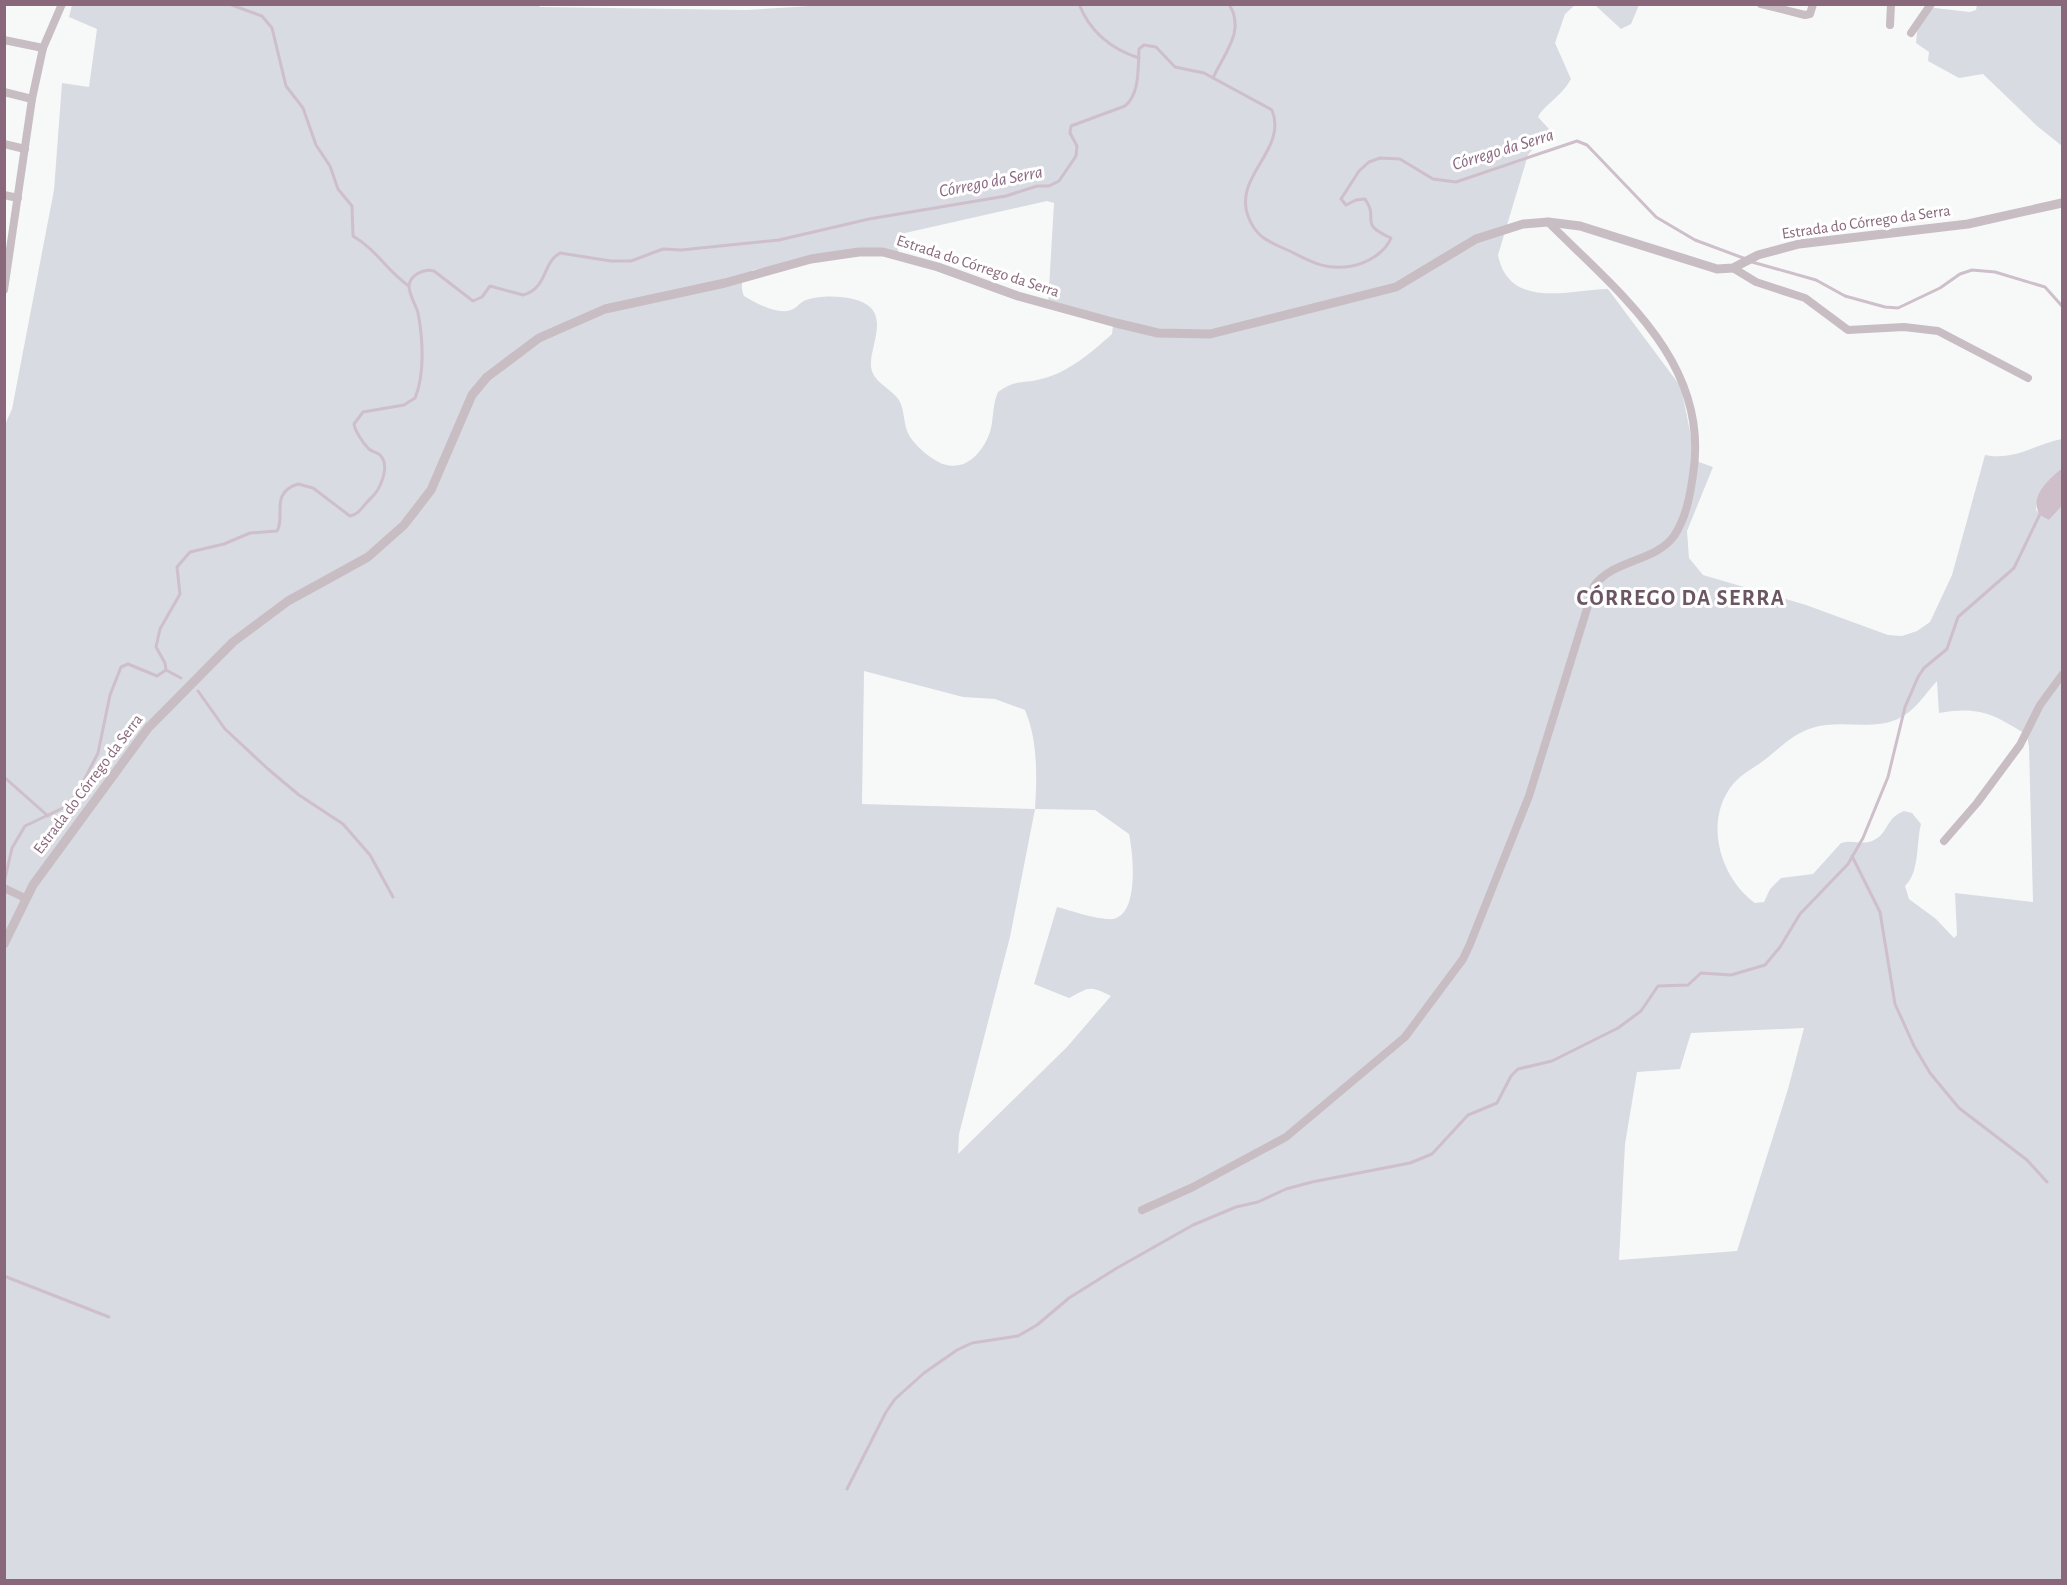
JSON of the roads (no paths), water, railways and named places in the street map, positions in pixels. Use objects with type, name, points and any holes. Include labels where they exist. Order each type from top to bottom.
[{"type":"street","points":[[4,290],[32,99],[43,48],[62,4]]},
{"type":"street","points":[[1761,4],[1805,15],[1813,7]]},
{"type":"street","points":[[1890,25],[1891,4]]},
{"type":"street","points":[[1911,33],[1931,4]]},
{"type":"street","points":[[4,40],[43,48]]},
{"type":"street","points":[[4,92],[32,99]]},
{"type":"street","points":[[4,144],[25,149]]},
{"type":"street","points":[[4,195],[18,198]]},
{"type":"street","name":"Estrada do Córrego da Serra","points":[[4,944],[25,898],[47,863],[126,754],[200,674],[233,642],[288,601],[368,557],[404,525],[431,490],[472,395],[505,361],[539,338],[622,304],[725,283],[811,259],[875,252],[900,254],[1018,296],[1116,323],[1158,333],[1210,334],[1396,287],[1476,239],[1523,224],[1548,222],[1580,226],[1701,266],[1733,268],[1758,255],[1822,241],[1977,222],[2062,203]]},
{"type":"street","points":[[1142,1210],[1193,1187],[1286,1137],[1405,1036],[1463,959],[1470,944],[1529,796],[1594,586],[1607,573],[1667,544],[1682,522],[1690,499],[1696,456],[1694,427],[1682,378],[1671,356],[1649,327],[1602,275],[1548,222]]},
{"type":"street","points":[[1733,268],[1756,282],[1805,298],[1848,330],[1904,327],[1938,332],[2028,378]]},
{"type":"street","points":[[1944,841],[1977,803],[2020,746],[2040,705],[2062,675]]},
{"type":"street","points":[[6,889],[25,898]]},
{"type":"waterway","points":[[229,4],[262,16],[272,28],[286,86],[303,108],[316,145],[330,166],[338,189],[352,206],[353,236],[409,286]]},
{"type":"waterway","points":[[1079,4],[1095,31],[1119,50],[1139,58]]},
{"type":"waterway","points":[[1213,78],[1234,33],[1234,14],[1229,4]]},
{"type":"waterway","name":"Córrego da Serra","points":[[166,670],[165,663],[156,647],[160,629],[180,594],[177,567],[190,552],[224,544],[250,533],[277,531],[281,499],[289,488],[298,484],[313,488],[350,516],[359,511],[378,489],[385,465],[380,455],[366,446],[354,424],[363,412],[404,405],[415,398],[422,367],[422,345],[418,313],[409,286],[418,273],[434,271],[473,301],[482,297],[490,286],[523,295],[537,287],[554,257],[560,253],[611,261],[631,261],[663,249],[681,250],[779,240],[869,219],[1006,196],[1037,186],[1049,186],[1059,181],[1076,156],[1077,146],[1070,133],[1071,126],[1125,106],[1130,101],[1136,87],[1139,49],[1144,45],[1156,47],[1175,67],[1204,73],[1272,110],[1275,124],[1273,138],[1248,188],[1245,202],[1248,216],[1257,232],[1266,239],[1324,266],[1358,265],[1375,257],[1391,238],[1372,225],[1371,212],[1365,199],[1346,205],[1341,199],[1359,171],[1369,162],[1380,158],[1400,159],[1433,179],[1456,182],[1577,141],[1587,145],[1656,217],[1695,240],[1746,259]]},
{"type":"waterway","name":"Córrego da Serra","points":[[1752,262],[1816,280],[1845,296],[1885,307],[1898,308],[1940,288],[1960,274],[1972,270],[1995,272],[2045,287],[2062,306]]},
{"type":"waterway","points":[[847,1489],[886,1412],[895,1399],[924,1373],[957,1350],[972,1343],[1018,1336],[1037,1325],[1069,1298],[1117,1268],[1193,1225],[1236,1207],[1258,1202],[1286,1189],[1410,1163],[1432,1154],[1468,1115],[1497,1103],[1511,1076],[1518,1069],[1552,1061],[1618,1028],[1641,1011],[1658,986],[1688,985],[1701,973],[1731,975],[1765,965],[1780,947],[1800,914],[1848,864],[1863,838],[1888,777],[1905,707],[1918,677],[1924,668],[1947,649],[1958,617],[2014,568],[2040,514]]},
{"type":"waterway","name":"Córrego da Serra","points":[[4,883],[12,848],[25,826],[63,808],[77,794],[98,753],[110,695],[121,667],[128,664],[157,676],[166,670]]},
{"type":"waterway","points":[[166,670],[181,678]]},
{"type":"waterway","points":[[198,691],[225,729],[268,769],[299,795],[343,824],[370,855],[393,897]]},
{"type":"waterway","points":[[4,777],[48,816]]},
{"type":"waterway","points":[[1852,856],[1880,912],[1895,1004],[1914,1046],[1930,1073],[1959,1108],[2027,1160],[2047,1182]]},
{"type":"waterway","points":[[4,1276],[109,1317]]},
{"type":"district","name":"CÓRREGO DA SERRA","points":[[1681,598]]}]
